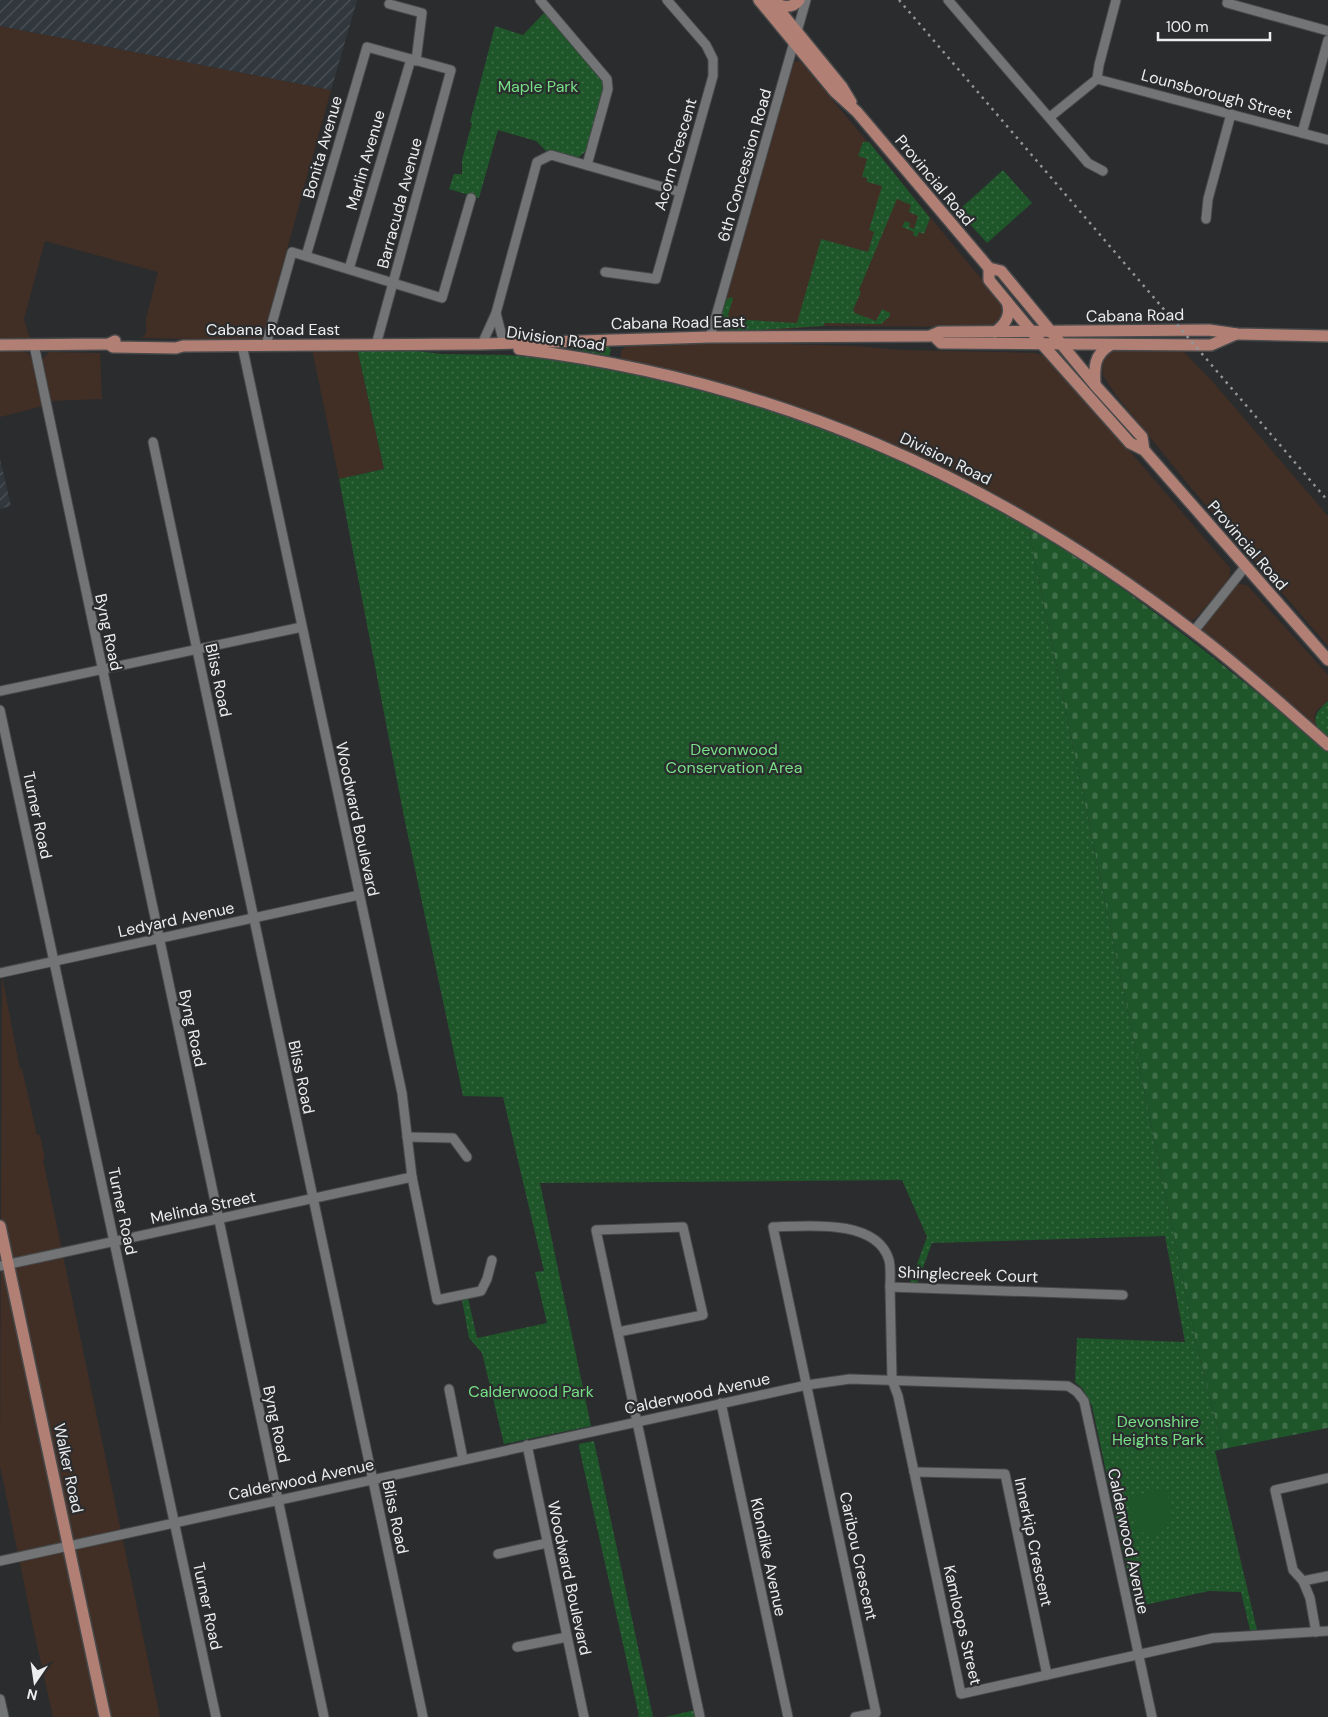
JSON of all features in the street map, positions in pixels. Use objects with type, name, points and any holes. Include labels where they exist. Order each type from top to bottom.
[{"type":"main road","name":"Provincial Road","points":[[759,0],[835,92],[856,112],[989,268],[1001,271],[1095,385],[1142,437],[1144,450]]},
{"type":"main road","points":[[773,2],[787,7],[796,4],[799,0]]},
{"type":"main road","name":"Provincial Road","points":[[773,2],[842,87],[856,112]]},
{"type":"main road","name":"Provincial Road","points":[[989,268],[989,280],[1042,344],[1130,443],[1144,450],[1328,660]]},
{"type":"main road","points":[[995,332],[1005,325],[1010,309],[1007,300]]},
{"type":"main road","name":"Cabana Road","points":[[1033,333],[1209,330],[1237,334],[1328,336]]},
{"type":"main road","name":"Cabana Road East","points":[[0,345],[109,344],[113,341],[175,342],[183,346],[504,344],[710,337],[933,336],[938,332],[1033,333]]},
{"type":"main road","name":"Cabana Road","points":[[1063,345],[1211,345],[1237,334]]},
{"type":"main road","name":"Cabana Road East","points":[[933,336],[941,343],[1063,345]]},
{"type":"main road","name":"Division Road","points":[[482,344],[613,362],[701,382],[762,400],[879,444],[967,485],[1018,512],[1069,544],[1194,631],[1328,745]]},
{"type":"main road","points":[[1095,385],[1094,365],[1101,351],[1110,345]]},
{"type":"main road","name":"Walker Road","points":[[0,1226],[4,1265],[105,1717]]},
{"type":"street","points":[[540,0],[606,78],[608,89],[587,165]]},
{"type":"street","name":"Acorn Crescent","points":[[605,272],[656,279],[713,76],[712,59],[706,45],[667,0]]},
{"type":"street","name":"6th Concession Road","points":[[710,337],[806,0]]},
{"type":"street","points":[[948,0],[1088,163],[1104,171]]},
{"type":"street","points":[[1050,117],[1097,79],[1098,64],[1116,0]]},
{"type":"street","points":[[1227,3],[1328,31]]},
{"type":"street","name":"Marlin Avenue","points":[[349,269],[414,60],[422,13],[389,4]]},
{"type":"street","points":[[1302,133],[1328,40]]},
{"type":"street","name":"Bonita Avenue","points":[[306,256],[367,47],[414,60]]},
{"type":"street","name":"Barracuda Avenue","points":[[376,345],[451,70],[414,60]]},
{"type":"street","name":"Lounsborough Street","points":[[1097,79],[1328,140]]},
{"type":"street","points":[[1206,219],[1208,199],[1231,114]]},
{"type":"street","points":[[482,344],[496,313],[537,162],[551,155],[680,192]]},
{"type":"street","points":[[266,345],[292,252],[442,298],[471,198]]},
{"type":"street","points":[[496,313],[504,344]]},
{"type":"street","name":"Byng Road","points":[[34,345],[324,1717]]},
{"type":"street","name":"Woodward Boulevard","points":[[242,345],[402,1093],[412,1177],[437,1300],[481,1290],[487,1279],[492,1260]]},
{"type":"street","name":"Bliss Road","points":[[153,442],[422,1717]]},
{"type":"street","points":[[1194,631],[1245,567]]},
{"type":"street","points":[[0,691],[302,627]]},
{"type":"street","name":"Turner Road","points":[[0,710],[216,1717]]},
{"type":"street","name":"Ledyard Avenue","points":[[0,973],[359,895]]},
{"type":"street","points":[[407,1137],[453,1138],[467,1157]]},
{"type":"street","name":"Melinda Street","points":[[4,1265],[412,1177]]},
{"type":"street","name":"Shinglecreek Court","points":[[807,1385],[773,1226],[839,1226],[866,1234],[880,1244],[889,1260],[890,1287],[1123,1295]]},
{"type":"street","points":[[618,1332],[704,1315],[683,1227],[596,1230],[700,1717]]},
{"type":"street","name":"Kamloops Street","points":[[890,1287],[892,1380],[914,1472],[961,1694],[1213,1638],[1328,1631]]},
{"type":"street","name":"Calderwood Avenue","points":[[0,1561],[807,1385],[850,1379],[1068,1386],[1077,1392],[1084,1401],[1152,1717]]},
{"type":"street","name":"Caribou Crescent","points":[[807,1385],[876,1712],[855,1717]]},
{"type":"street","points":[[449,1389],[463,1459]]},
{"type":"street","name":"Klondike Avenue","points":[[721,1403],[788,1717]]},
{"type":"street","name":"Woodward Boulevard","points":[[527,1445],[584,1717]]},
{"type":"street","name":"Innerkip Crescent","points":[[914,1472],[1005,1474],[1047,1675]]},
{"type":"street","points":[[1316,1632],[1310,1598],[1303,1581],[1293,1570],[1275,1490],[1328,1478]]},
{"type":"street","points":[[498,1554],[547,1542]]},
{"type":"street","points":[[1303,1581],[1328,1576]]},
{"type":"street","points":[[518,1647],[567,1637]]},
{"type":"street","points":[[0,1699],[4,1717]]},
{"type":"shaded area","points":[[0,0],[357,0],[331,90],[0,26]]},
{"type":"shaded area","points":[[0,26],[331,90],[262,340],[142,338],[146,333],[146,319],[158,272],[45,241],[24,319],[29,336],[37,342],[0,342]]},
{"type":"shaded area","points":[[800,61],[994,294],[1002,305],[1000,319],[995,324],[987,327],[823,326],[766,331],[722,326],[720,321],[794,62]]},
{"type":"shaded area","points":[[745,343],[856,346],[901,350],[1035,353],[1049,357],[1230,568],[1228,581],[1195,619],[1188,621],[1028,515],[621,361],[621,351],[628,345]]},
{"type":"shaded area","points":[[357,348],[384,469],[339,479],[312,349]]},
{"type":"shaded area","points":[[18,350],[28,353],[33,359],[43,406],[0,417],[0,352]]},
{"type":"shaded area","points":[[1182,350],[1212,381],[1328,516],[1328,646],[1192,489],[1115,394],[1103,375],[1102,363],[1106,356],[1113,351]]},
{"type":"shaded area","points":[[49,352],[100,353],[102,399],[49,401],[41,361]]},
{"type":"shaded area","points":[[0,459],[11,506],[0,509]]},
{"type":"shaded area","points":[[1239,584],[1247,585],[1328,675],[1328,701],[1316,711],[1314,718],[1319,731],[1205,636],[1202,629],[1205,623],[1235,586]]},
{"type":"shaded area","points":[[2,976],[20,1069],[22,1069],[37,1135],[40,1135],[45,1159],[43,1160],[160,1717],[53,1717],[33,1627],[0,1466]]},
{"type":"green space","name":"Maple Park","points":[[544,13],[603,81],[604,89],[586,151],[578,158],[547,152],[536,141],[498,130],[479,198],[449,189],[454,174],[462,174],[462,160],[472,123],[470,122],[495,26],[523,35]]},
{"type":"green space","points":[[863,142],[869,142],[930,218],[924,234],[919,232],[917,237],[913,235],[914,232],[902,227],[905,221],[910,223],[909,227],[914,229],[918,216],[909,212],[911,205],[897,199],[859,290],[861,292],[853,310],[855,313],[876,321],[882,309],[890,313],[890,316],[881,324],[825,323],[823,326],[728,332],[720,321],[726,299],[732,297],[728,315],[731,319],[797,323],[821,239],[868,252],[874,232],[869,230],[882,186],[867,182],[867,178],[862,177],[867,159],[858,156]]},
{"type":"green space","points":[[1003,170],[1032,203],[987,243],[958,211]]},
{"type":"green space","points":[[607,345],[611,349],[609,356],[568,348]]},
{"type":"green space","name":"Devonwood Conservation Area","points":[[357,348],[570,360],[639,372],[788,413],[872,446],[1027,522],[1196,1342],[1223,1449],[1215,1451],[1257,1630],[1250,1630],[1241,1592],[1209,1591],[1135,1607],[1092,1406],[1082,1388],[1075,1382],[1077,1338],[1185,1342],[1165,1236],[932,1243],[917,1284],[910,1283],[927,1237],[902,1180],[540,1183],[591,1426],[504,1444],[482,1353],[469,1338],[462,1300],[468,1298],[477,1338],[547,1323],[535,1272],[544,1271],[503,1097],[463,1096],[404,817],[339,479],[384,469]]},
{"type":"green space","points":[[1027,522],[1181,632],[1328,751],[1328,1428],[1223,1449],[1196,1342]]},
{"type":"green space","points":[[1328,701],[1328,739],[1318,728],[1315,720],[1318,711]]},
{"type":"green space","points":[[594,1441],[653,1717],[637,1717],[639,1716],[579,1447],[579,1444]]},
{"type":"green space","points":[[1162,1490],[1172,1506],[1169,1526],[1153,1534],[1136,1530],[1129,1502],[1134,1495]]},
{"type":"green space","points":[[695,1710],[696,1717],[665,1717]]},
{"type":"railway","points":[[899,0],[1328,501]]},
{"type":"park label","name":"Calderwood Park","points":[[531,1391]]},
{"type":"park label","name":"Devonshire Heights Park","points":[[1158,1430]]}]
